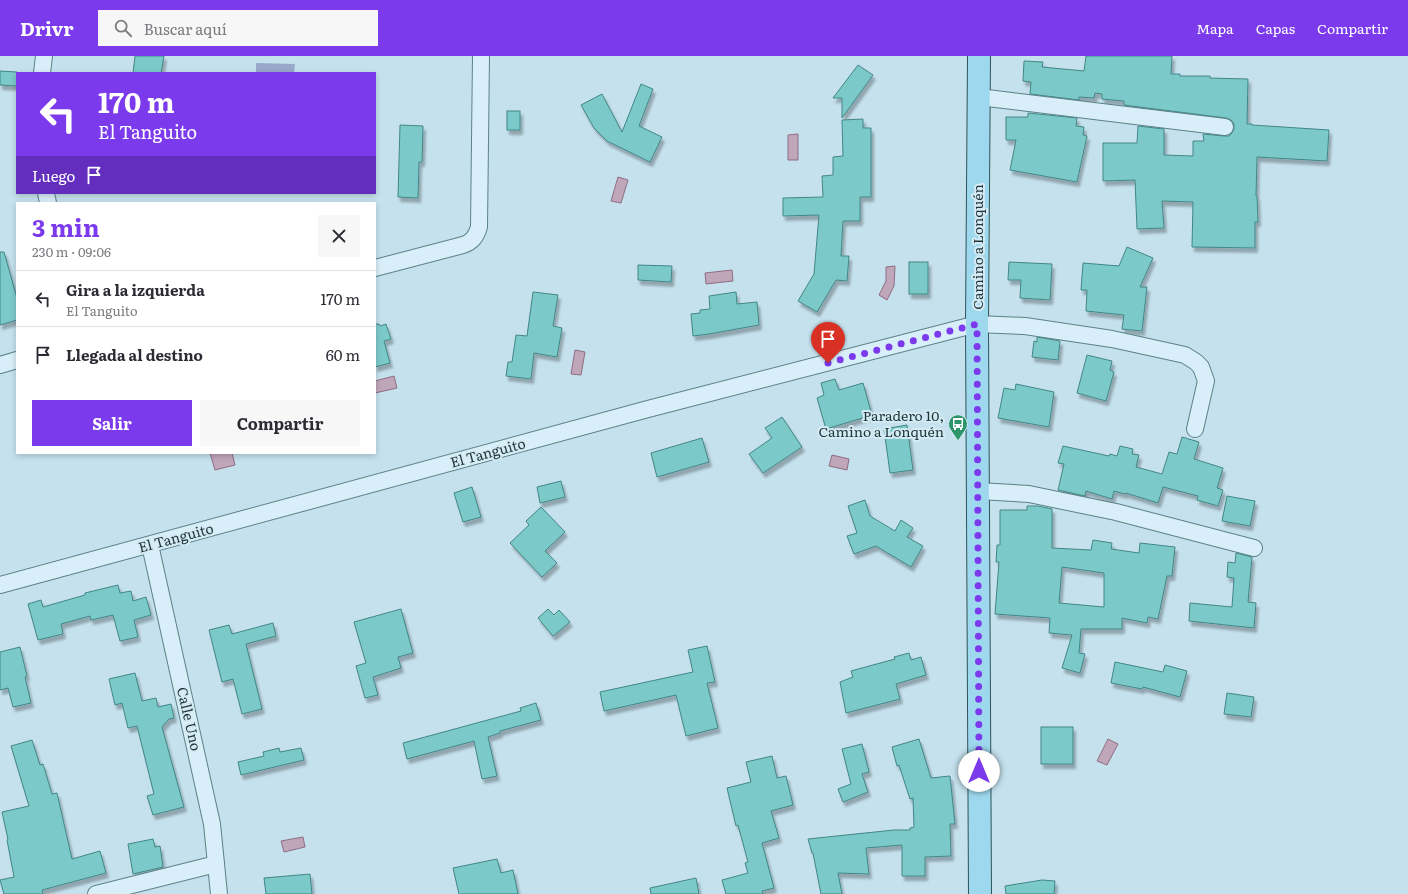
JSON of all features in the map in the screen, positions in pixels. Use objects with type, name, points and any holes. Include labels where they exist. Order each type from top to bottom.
[{"type":"main road","name":"Camino a Lonquén","points":[[979,56],[977,324],[980,894]]},
{"type":"street","points":[[42,72],[44,56]]},
{"type":"street","points":[[376,268],[469,243],[477,233],[479,227],[481,56]]},
{"type":"street","points":[[979,97],[1225,128]]},
{"type":"street","name":"El Tanguito","points":[[0,585],[648,409],[977,324],[1025,326],[1112,339],[1185,355],[1201,367],[1206,381],[1195,429]]},
{"type":"street","points":[[0,364],[16,360]]},
{"type":"street","points":[[978,491],[1029,494],[1116,512],[1254,548]]},
{"type":"street","name":"Calle Uno","points":[[150,545],[212,824],[219,894]]},
{"type":"street","points":[[96,894],[216,864]]},
{"type":"shaded area","points":[[256,63],[295,64],[294,72],[256,72]]},
{"type":"shaded area","points":[[798,134],[798,160],[788,160],[788,135]]},
{"type":"shaded area","points":[[618,177],[628,180],[621,203],[611,201]]},
{"type":"shaded area","points":[[895,266],[894,286],[887,300],[879,295],[886,281],[886,267]]},
{"type":"shaded area","points":[[732,270],[733,281],[706,284],[705,273]]},
{"type":"shaded area","points":[[575,350],[585,352],[581,375],[571,374]]},
{"type":"shaded area","points":[[394,376],[397,388],[376,393],[376,381]]},
{"type":"shaded area","points":[[210,454],[232,454],[235,465],[215,470]]},
{"type":"shaded area","points":[[832,455],[849,459],[847,470],[829,466]]},
{"type":"shaded area","points":[[1108,739],[1118,744],[1107,765],[1097,761]]},
{"type":"shaded area","points":[[303,837],[305,847],[284,852],[281,841]]},
{"type":"building","points":[[135,56],[164,56],[161,72],[133,72]]},
{"type":"building","points":[[1086,56],[1172,56],[1171,74],[1180,74],[1180,76],[1210,76],[1210,78],[1248,79],[1247,124],[1329,130],[1327,161],[1257,157],[1256,196],[1258,222],[1255,222],[1255,248],[1192,247],[1193,202],[1162,201],[1164,228],[1137,229],[1135,180],[1103,181],[1103,143],[1137,143],[1138,126],[1164,129],[1164,155],[1193,156],[1193,141],[1204,141],[1203,134],[1229,136],[1234,129],[1234,124],[1231,120],[1226,118],[1124,105],[1124,101],[1102,99],[1102,94],[1095,93],[1094,98],[1079,97],[1079,100],[1030,94],[1031,82],[1023,81],[1024,61],[1043,62],[1042,67],[1084,71]]},
{"type":"building","points":[[858,65],[873,75],[842,118],[842,98],[833,98]]},
{"type":"building","points":[[0,71],[17,72],[16,86],[0,85]]},
{"type":"building","points":[[641,84],[653,89],[639,126],[662,137],[650,162],[607,141],[594,128],[581,105],[602,94],[622,132]]},
{"type":"building","points":[[507,111],[520,111],[520,130],[507,130]]},
{"type":"building","points":[[1028,113],[1077,118],[1076,126],[1084,127],[1083,135],[1087,136],[1077,182],[1010,170],[1016,140],[1006,140],[1006,117],[1028,117]]},
{"type":"building","points":[[863,119],[863,128],[871,128],[871,197],[860,197],[860,221],[843,221],[841,256],[849,256],[847,281],[836,280],[817,312],[798,301],[814,274],[819,215],[783,216],[783,198],[823,197],[822,176],[833,175],[833,157],[843,156],[842,120]]},
{"type":"building","points":[[400,125],[423,126],[422,162],[419,162],[418,198],[398,197]]},
{"type":"building","points":[[1127,247],[1153,258],[1140,287],[1147,287],[1142,331],[1122,329],[1124,315],[1086,311],[1087,290],[1081,290],[1083,263],[1119,266]]},
{"type":"building","points":[[0,252],[4,252],[16,294],[16,320],[0,325]]},
{"type":"building","points":[[909,262],[928,262],[928,294],[909,294]]},
{"type":"building","points":[[1009,262],[1052,264],[1050,300],[1020,298],[1021,280],[1008,280]]},
{"type":"building","points":[[638,265],[672,266],[671,282],[638,280]]},
{"type":"building","points":[[533,292],[558,295],[553,326],[562,328],[557,357],[534,353],[531,379],[506,376],[508,362],[512,362],[516,335],[527,336]]},
{"type":"building","points":[[736,292],[737,304],[757,302],[759,325],[693,336],[691,314],[700,313],[700,310],[710,309],[709,296]]},
{"type":"building","points":[[376,324],[379,324],[380,326],[386,324],[391,339],[384,341],[390,363],[376,367]]},
{"type":"building","points":[[1037,337],[1060,341],[1058,360],[1032,357],[1034,341],[1037,342]]},
{"type":"building","points":[[1087,355],[1112,361],[1110,370],[1114,372],[1106,401],[1077,393]]},
{"type":"building","points":[[835,379],[839,390],[863,383],[872,415],[826,429],[817,398],[824,395],[821,383]]},
{"type":"building","points":[[1016,384],[1054,392],[1049,427],[998,418],[1004,388],[1015,390]]},
{"type":"building","points":[[782,417],[802,447],[763,473],[749,454],[772,438],[765,428]]},
{"type":"building","points":[[907,425],[913,470],[890,473],[884,429]]},
{"type":"building","points":[[1182,437],[1199,442],[1194,459],[1223,468],[1217,488],[1223,490],[1218,506],[1197,500],[1198,496],[1163,487],[1158,503],[1126,493],[1114,491],[1112,499],[1086,491],[1085,496],[1058,490],[1064,464],[1058,463],[1063,446],[1109,456],[1110,454],[1117,456],[1120,446],[1133,449],[1132,454],[1139,455],[1136,467],[1162,474],[1169,452],[1177,454]]},
{"type":"building","points":[[702,438],[709,462],[657,477],[651,453]]},
{"type":"building","points":[[561,481],[565,497],[540,503],[537,487]]},
{"type":"building","points":[[472,487],[481,517],[463,522],[454,493]]},
{"type":"building","points":[[1227,496],[1255,501],[1250,526],[1222,521]]},
{"type":"building","points":[[865,500],[870,516],[895,531],[901,520],[913,528],[907,537],[923,546],[911,567],[876,546],[854,554],[847,536],[857,533],[848,506]]},
{"type":"building","points":[[1027,506],[1038,506],[1052,509],[1052,548],[1091,550],[1093,540],[1112,543],[1111,549],[1139,553],[1140,543],[1175,547],[1172,576],[1167,576],[1158,619],[1148,617],[1147,623],[1122,618],[1122,629],[1081,629],[1079,653],[1085,654],[1080,673],[1062,668],[1072,635],[1049,633],[1050,618],[995,614],[999,562],[996,562],[997,545],[1000,545],[1000,510],[1027,510]],"holes":[[[1062,567],[1104,573],[1104,607],[1059,603]]]},
{"type":"building","points":[[541,507],[565,532],[545,551],[557,563],[542,577],[510,543],[529,525],[526,521]]},
{"type":"building","points":[[1236,553],[1252,557],[1248,602],[1256,603],[1254,628],[1189,621],[1190,603],[1232,607],[1234,578],[1227,577],[1228,562],[1235,563]]},
{"type":"building","points":[[118,585],[120,593],[131,591],[133,601],[146,597],[151,615],[134,620],[138,637],[120,641],[113,615],[91,620],[90,616],[61,624],[63,634],[38,640],[28,604],[41,600],[43,607],[85,595],[85,593]]},
{"type":"building","points":[[401,609],[413,653],[398,657],[401,668],[373,677],[378,695],[365,698],[356,666],[366,663],[354,622]]},
{"type":"building","points":[[548,609],[554,615],[559,610],[570,622],[553,636],[538,618]]},
{"type":"building","points":[[273,623],[276,636],[246,644],[262,709],[242,714],[233,679],[222,682],[209,630],[229,625],[232,634]]},
{"type":"building","points":[[707,646],[715,682],[707,683],[718,728],[686,736],[676,695],[604,711],[600,692],[693,672],[688,650]]},
{"type":"building","points":[[20,647],[27,676],[25,677],[31,703],[13,707],[8,688],[0,690],[0,652]]},
{"type":"building","points":[[909,653],[911,660],[921,657],[926,675],[896,684],[900,699],[846,713],[840,682],[853,677],[851,671],[895,659],[894,657]]},
{"type":"building","points":[[1115,662],[1163,672],[1165,665],[1187,671],[1180,697],[1143,687],[1142,689],[1111,683]]},
{"type":"building","points":[[135,673],[142,701],[156,698],[158,707],[171,704],[174,718],[169,719],[162,727],[184,807],[153,815],[147,796],[154,794],[137,726],[128,728],[122,703],[115,705],[109,679]]},
{"type":"building","points":[[1227,693],[1254,697],[1251,717],[1224,714]]},
{"type":"building","points":[[536,703],[541,720],[500,731],[500,733],[488,737],[497,776],[482,779],[474,741],[407,759],[403,743],[521,711],[520,708]]},
{"type":"building","points":[[1041,727],[1073,727],[1073,764],[1041,764]]},
{"type":"building","points":[[919,739],[931,778],[950,776],[955,824],[950,824],[951,856],[925,857],[925,876],[902,876],[902,845],[866,848],[869,874],[838,873],[842,894],[821,894],[813,853],[808,839],[894,830],[910,830],[910,828],[914,827],[913,798],[910,799],[899,765],[897,766],[892,747]]},
{"type":"building","points":[[32,740],[40,765],[43,764],[52,794],[57,793],[72,859],[100,851],[106,873],[42,890],[43,894],[4,894],[0,880],[14,877],[2,812],[29,806],[11,746]]},
{"type":"building","points":[[862,744],[869,772],[862,774],[868,792],[843,802],[838,789],[851,784],[842,749]]},
{"type":"building","points":[[279,748],[280,752],[301,748],[304,760],[241,775],[238,762],[264,756],[263,752]]},
{"type":"building","points":[[772,756],[777,778],[786,776],[793,805],[771,811],[779,838],[762,843],[774,888],[762,891],[763,894],[726,894],[722,880],[748,873],[745,863],[748,862],[738,825],[736,826],[727,788],[751,782],[746,762]]},
{"type":"building","points":[[153,839],[155,847],[160,846],[163,867],[133,874],[128,844]]},
{"type":"building","points":[[497,859],[501,873],[513,870],[518,894],[459,894],[453,868]]},
{"type":"building","points":[[310,874],[312,894],[266,894],[264,878]]},
{"type":"building","points":[[696,878],[699,894],[651,894],[650,888]]},
{"type":"building","points":[[1042,880],[1055,881],[1054,894],[1006,894],[1005,886]]},
{"type":"place","name":"Paradero 10, Camino a Lonquén","points":[[958,441]]},
{"type":"route","points":[[828,363],[977,324],[979,771]]}]
